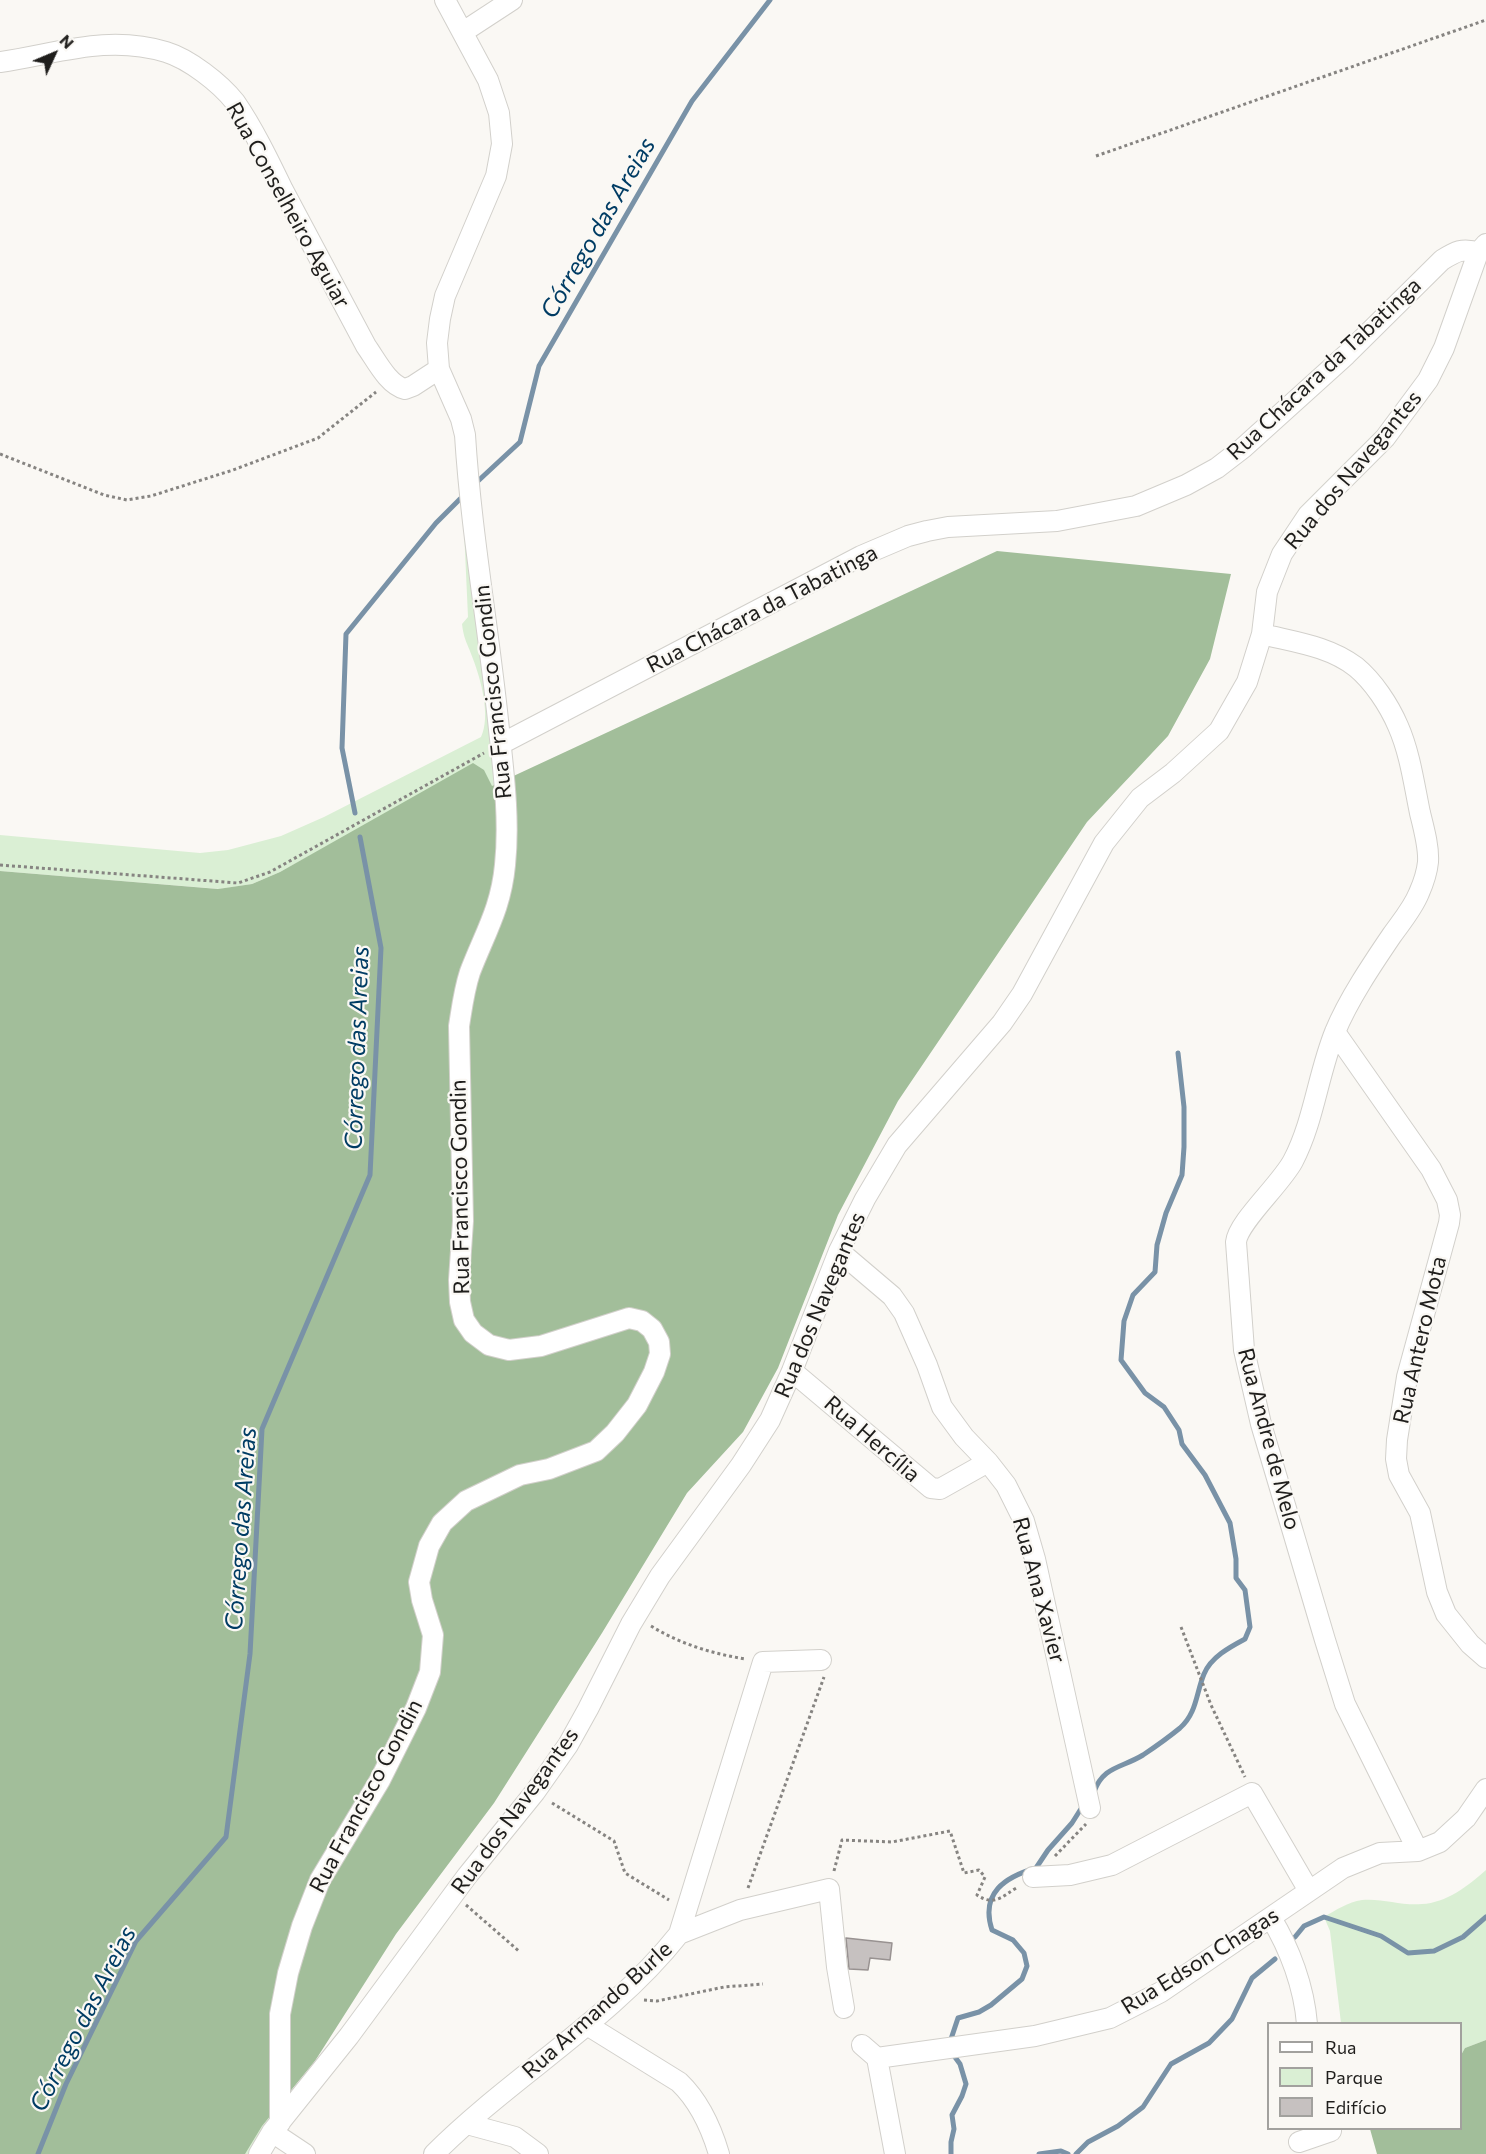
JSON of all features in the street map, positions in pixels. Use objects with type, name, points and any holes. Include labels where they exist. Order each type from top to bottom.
[{"type":"street","name":"Rua Francisco Gondin","points":[[276,2127],[280,2014],[288,1973],[307,1911],[320,1880],[392,1757],[416,1708],[430,1672],[433,1635],[419,1582],[429,1546],[441,1523],[466,1501],[520,1475],[549,1469],[596,1451],[615,1433],[637,1405],[654,1372],[660,1354],[652,1329],[635,1318],[620,1320],[541,1346],[509,1350],[489,1345],[473,1333],[464,1320],[460,1302],[459,1280],[463,1221],[459,1026],[463,995],[493,922],[503,887],[506,862],[506,806],[501,744],[465,435],[461,419],[439,369],[437,344],[445,296],[496,176],[502,144],[499,113],[489,80],[445,0]]},
{"type":"street","points":[[463,32],[512,0]]},
{"type":"street","name":"Rua Conselheiro Aguiar","points":[[0,62],[74,47],[108,45],[166,52],[181,58],[206,74],[234,102],[266,157],[366,346],[391,380]]},
{"type":"street","name":"Rua dos Navegantes","points":[[259,2154],[276,2127],[349,2036],[454,1894],[535,1792],[568,1745],[635,1616],[660,1576],[756,1443],[770,1420],[792,1371],[839,1251],[897,1145],[1002,1023],[1022,994],[1104,843],[1140,798],[1173,773],[1219,731],[1247,682],[1262,634],[1267,592],[1282,554],[1308,515],[1385,438],[1428,380],[1444,348],[1482,248]]},
{"type":"street","name":"Rua Chácara da Tabatinga","points":[[501,744],[861,556],[908,536],[948,527],[1057,521],[1136,506],[1186,486],[1243,448],[1346,355],[1442,260],[1458,250],[1482,248]]},
{"type":"street","points":[[391,380],[401,388],[409,389],[439,369]]},
{"type":"street","name":"Rua Andre de Melo","points":[[1262,634],[1320,648],[1340,657],[1356,668],[1374,686],[1397,724],[1410,761],[1428,861],[1420,892],[1412,907],[1363,980],[1335,1032],[1298,1152],[1280,1182],[1244,1223],[1236,1236],[1244,1350],[1261,1424],[1345,1704],[1418,1851]]},
{"type":"street","name":"Rua Antero Mota","points":[[1335,1032],[1431,1169],[1449,1208],[1449,1223],[1407,1377],[1396,1459],[1399,1475],[1420,1514],[1437,1592],[1446,1614],[1470,1644],[1486,1658]]},
{"type":"street","name":"Rua Ana Xavier","points":[[839,1251],[892,1296],[904,1313],[927,1365],[942,1407],[964,1437],[1006,1485],[1024,1521],[1035,1559],[1089,1803]]},
{"type":"street","name":"Rua Hercília","points":[[792,1371],[931,1488],[940,1489],[988,1462]]},
{"type":"street","points":[[763,1662],[821,1660]]},
{"type":"street","name":"Rua Armando Burle","points":[[434,2154],[587,2025],[662,1956],[679,1934],[763,1662]]},
{"type":"street","name":"Rua Edson Chagas","points":[[877,2058],[1035,2036],[1110,2018],[1161,1992],[1343,1868],[1380,1853],[1418,1851],[1434,1846],[1449,1836],[1470,1813],[1486,1789]]},
{"type":"street","points":[[1033,1877],[1070,1875],[1112,1865],[1252,1792],[1309,1891]]},
{"type":"street","points":[[679,1934],[740,1910],[829,1889],[837,1967],[844,2008]]},
{"type":"street","points":[[1271,1918],[1284,1939],[1290,1956],[1300,1988],[1307,2022]]},
{"type":"street","points":[[587,2025],[679,2082],[704,2114],[719,2154]]},
{"type":"street","points":[[862,2045],[877,2058],[895,2154]]},
{"type":"street","points":[[467,2124],[515,2138],[538,2154]]},
{"type":"street","points":[[276,2127],[305,2154]]},
{"type":"street","points":[[1299,2142],[1330,2130]]},
{"type":"path","points":[[1096,156],[1486,20]]},
{"type":"path","points":[[0,454],[104,495],[127,500],[151,496],[233,470],[318,438],[391,380]]},
{"type":"path","points":[[0,865],[238,883],[270,872],[501,744]]},
{"type":"path","points":[[635,1616],[661,1633],[717,1655],[763,1662]]},
{"type":"path","points":[[1181,1627],[1209,1698],[1252,1792]]},
{"type":"path","points":[[740,1910],[827,1667],[827,1662],[821,1660]]},
{"type":"path","points":[[535,1792],[614,1841],[625,1873],[686,1911]]},
{"type":"path","points":[[829,1889],[843,1840],[892,1842],[950,1831],[964,1873],[979,1870],[985,1877],[978,1895],[985,1901],[991,1901]]},
{"type":"path","points":[[454,1894],[520,1952]]},
{"type":"path","points":[[657,2001],[724,1987],[763,1984]]},
{"type":"green space","points":[[463,507],[500,774],[266,2072],[293,2095],[250,2154],[226,2154],[342,838],[280,872],[252,884],[219,889],[0,871],[0,835],[200,853],[228,850],[281,836],[324,817],[481,737],[485,719],[484,698],[462,624],[468,617]]},
{"type":"green space","points":[[997,551],[1231,574],[1210,659],[1168,736],[1087,822],[898,1101],[838,1215],[778,1368],[743,1432],[687,1493],[602,1633],[494,1803],[396,1934],[315,2061],[262,2126],[245,2154],[0,2154],[0,871],[218,889],[252,884],[280,872],[473,763],[484,770],[492,786]]},
{"type":"green space","points":[[1486,1870],[1486,2040],[1465,2048],[1462,2053],[1462,2022],[1341,2022],[1330,1931],[1324,1917],[1357,1901],[1431,1903],[1440,1901],[1464,1888]]},
{"type":"green space","points":[[1486,2040],[1486,2154],[1377,2154],[1370,2130],[1462,2130],[1462,2053],[1465,2048]]},
{"type":"building","points":[[846,1938],[892,1943],[890,1960],[870,1958],[868,1970],[849,1969]]},
{"type":"waterway","name":"Córrego das Areias","points":[[478,481],[520,442],[539,366],[692,101],[770,0]]},
{"type":"waterway","name":"Córrego das Areias","points":[[355,813],[342,748],[346,634],[436,523],[460,499]]},
{"type":"waterway","name":"Córrego das Areias","points":[[38,2154],[66,2084],[136,1941],[226,1837],[250,1654],[262,1429],[370,1175],[381,948],[360,837]]},
{"type":"waterway","points":[[1094,1792],[1102,1777],[1108,1772],[1143,1755],[1186,1722],[1193,1709],[1201,1681],[1211,1662],[1245,1639],[1250,1627],[1245,1590],[1236,1578],[1236,1559],[1230,1523],[1205,1475],[1182,1444],[1179,1430],[1164,1407],[1145,1393],[1121,1360],[1124,1321],[1133,1295],[1155,1272],[1157,1245],[1166,1213],[1182,1175],[1184,1107],[1178,1053]]},
{"type":"waterway","points":[[951,2154],[954,2129],[952,2115],[966,2084],[960,2064],[952,2053],[951,2039],[958,2018],[979,2012],[991,2005],[1022,1979],[1027,1966],[1024,1953],[1013,1940],[992,1930],[989,1917],[992,1896],[1014,1876],[1036,1868],[1084,1804]]},
{"type":"waterway","points":[[1295,1937],[1304,1926],[1324,1917],[1381,1936],[1408,1953],[1434,1951],[1463,1937],[1486,1917]]},
{"type":"waterway","points":[[1076,2154],[1088,2142],[1118,2126],[1143,2107],[1171,2064],[1209,2043],[1232,2019],[1252,1978],[1275,1959]]},
{"type":"waterway","points":[[1039,2154],[1061,2151],[1068,2154]]}]
